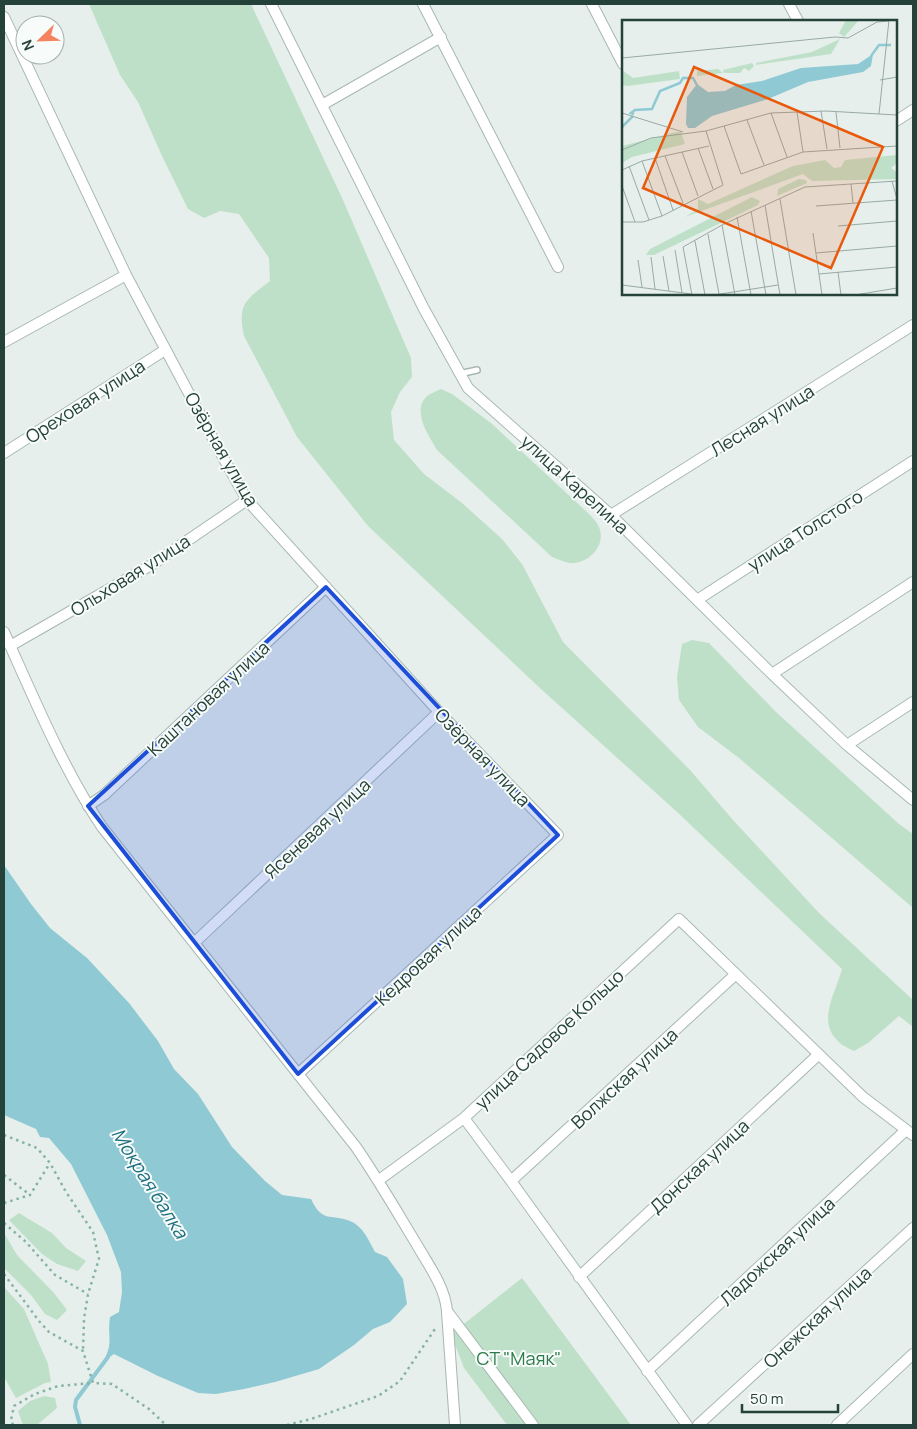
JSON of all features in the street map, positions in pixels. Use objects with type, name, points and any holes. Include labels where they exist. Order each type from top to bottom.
[{"type":"street","name":"улица Карелина","points":[[271,4],[419,300],[468,388],[611,515],[847,745],[913,800]]},
{"type":"street","points":[[423,4],[558,267]]},
{"type":"street","points":[[592,4],[622,62]]},
{"type":"street","points":[[789,4],[797,20]]},
{"type":"street","name":"Озёрная улица","points":[[4,17],[126,274],[165,350],[248,500],[439,712],[558,835]]},
{"type":"street","points":[[322,105],[441,37]]},
{"type":"street","points":[[897,120],[913,110]]},
{"type":"street","points":[[4,342],[126,274]]},
{"type":"street","name":"Лесная улица","points":[[611,515],[913,325]]},
{"type":"street","name":"Ореховая улица","points":[[4,453],[165,350]]},
{"type":"street","name":"улица Толстого","points":[[697,600],[913,461]]},
{"type":"street","name":"Ольховая улица","points":[[10,646],[152,564],[248,500]]},
{"type":"street","points":[[772,674],[913,582]]},
{"type":"street","name":"Каштановая улица","points":[[88,806],[104,795],[326,587]]},
{"type":"street","points":[[4,632],[69,772],[102,827],[356,1147],[379,1180],[436,1278],[446,1302],[455,1425]]},
{"type":"street","points":[[847,745],[913,702]]},
{"type":"street","name":"Ясеневая улица","points":[[194,943],[439,712]]},
{"type":"street","name":"Кедровая улица","points":[[298,1074],[558,835]]},
{"type":"street","name":"улица Садовое Кольцо","points":[[687,1425],[464,1118],[679,919],[863,1097],[910,1133]]},
{"type":"street","name":"Волжская улица","points":[[511,1181],[736,974]]},
{"type":"street","name":"Донская улица","points":[[579,1277],[818,1055]]},
{"type":"street","points":[[379,1180],[464,1118]]},
{"type":"street","name":"Ладожская улица","points":[[648,1371],[910,1133]]},
{"type":"street","name":"Онежская улица","points":[[698,1425],[913,1228]]},
{"type":"street","points":[[447,1311],[533,1425]]},
{"type":"street","points":[[837,1425],[913,1354]]},
{"type":"lane","points":[[459,374],[477,370]]},
{"type":"path","points":[[4,1135],[37,1148],[50,1163],[66,1192],[93,1232],[99,1259],[88,1294],[84,1319],[83,1351],[93,1382]]},
{"type":"path","points":[[4,1203],[30,1195],[50,1163]]},
{"type":"path","points":[[4,1175],[30,1195]]},
{"type":"path","points":[[4,1223],[26,1242],[55,1275],[88,1294]]},
{"type":"path","points":[[4,1274],[49,1332],[83,1351]]},
{"type":"path","points":[[287,1425],[311,1419],[378,1396],[400,1381],[447,1311]]},
{"type":"path","points":[[13,1425],[11,1420],[14,1406],[35,1394],[58,1386],[93,1382],[112,1384],[149,1410],[166,1425]]},
{"type":"highlighted area","points":[[326,587],[558,835],[298,1074],[88,806]]},
{"type":"green space","points":[[89,4],[251,4],[343,200],[411,358],[412,377],[400,392],[391,412],[394,440],[424,474],[462,503],[502,539],[522,564],[563,642],[690,770],[733,820],[819,913],[913,1000],[913,1027],[899,1016],[868,1043],[854,1051],[839,1042],[831,1032],[828,1024],[828,1015],[842,969],[676,811],[541,689],[368,526],[297,437],[244,336],[242,325],[243,309],[249,298],[270,281],[269,258],[239,214],[220,211],[204,218],[188,209],[138,102],[120,75]]},
{"type":"green space","points":[[441,389],[452,394],[491,423],[592,517],[598,525],[601,538],[593,554],[575,563],[552,557],[437,450],[426,431],[421,416],[421,409],[427,396]]},
{"type":"green space","points":[[692,640],[709,643],[776,712],[899,824],[913,834],[913,908],[739,758],[698,727],[679,700],[677,677],[682,644]]},
{"type":"green space","points":[[19,1213],[52,1233],[66,1248],[86,1261],[78,1271],[57,1264],[42,1254],[9,1220]]},
{"type":"green space","points":[[4,1233],[17,1255],[54,1293],[67,1310],[57,1320],[45,1314],[31,1295],[4,1268]]},
{"type":"green space","name":"СТ \"Маяк\"","points":[[522,1278],[631,1425],[507,1425],[464,1368],[451,1334]]},
{"type":"green space","points":[[4,1287],[24,1309],[48,1364],[51,1382],[45,1383],[16,1398],[4,1377]]},
{"type":"green space","points":[[44,1396],[55,1398],[57,1408],[37,1425],[23,1425],[18,1411],[30,1401]]},
{"type":"water","points":[[4,865],[50,928],[87,958],[129,1003],[158,1041],[174,1069],[198,1094],[232,1147],[265,1181],[282,1195],[311,1199],[315,1207],[323,1215],[355,1223],[365,1234],[375,1252],[387,1257],[403,1279],[407,1304],[390,1322],[373,1329],[354,1345],[319,1369],[275,1382],[216,1394],[198,1393],[114,1354],[103,1362],[109,1345],[110,1317],[119,1312],[122,1292],[121,1272],[107,1235],[71,1164],[49,1138],[40,1137],[36,1129],[4,1115]]},
{"type":"waterway","name":"Мокрая балка","points":[[80,1425],[75,1407],[76,1400],[108,1357]]}]
